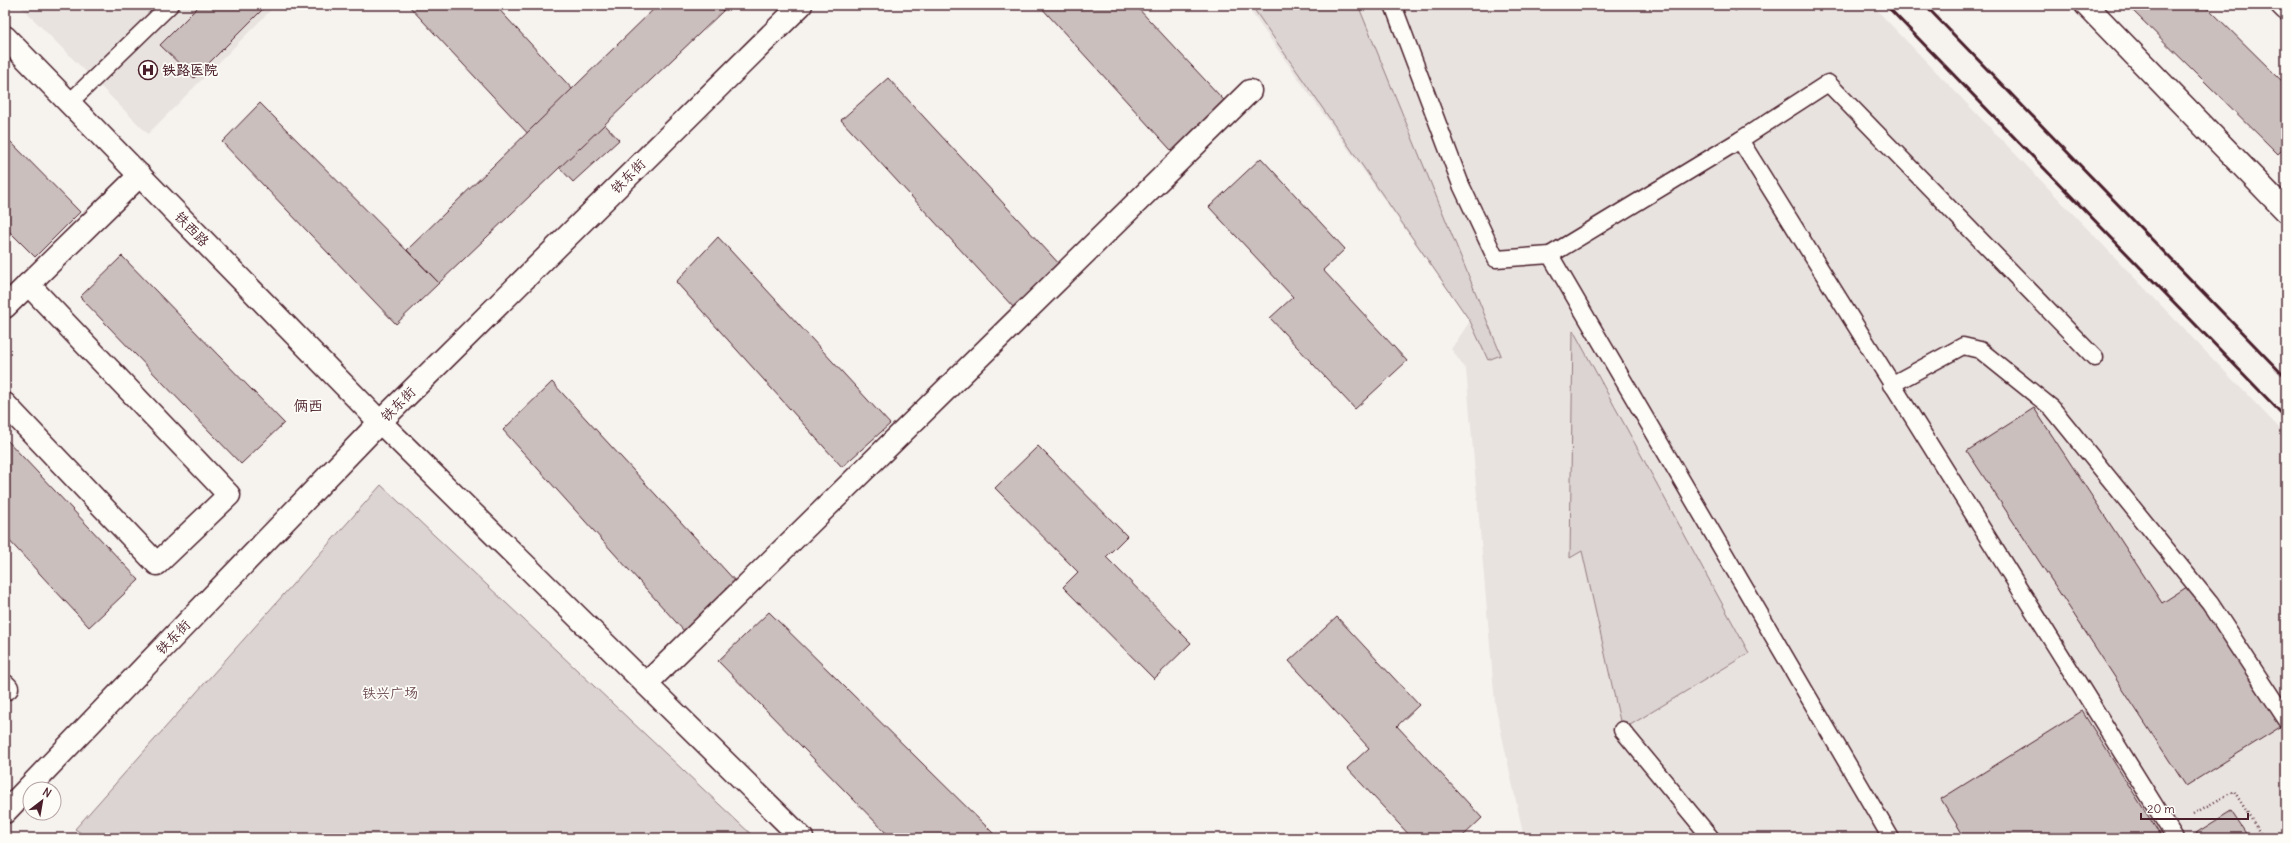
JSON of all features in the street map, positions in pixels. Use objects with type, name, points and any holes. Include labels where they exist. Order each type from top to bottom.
[{"type":"street","name":"铁东街","points":[[5,812],[380,422],[801,5]]},
{"type":"street","points":[[2086,5],[2286,212]]},
{"type":"street","points":[[2282,5],[2286,9]]},
{"type":"street","name":"铁西路","points":[[5,37],[380,422],[802,838]]},
{"type":"street","points":[[646,684],[1250,91]]},
{"type":"street","points":[[5,307],[140,176]]},
{"type":"street","points":[[5,404],[157,564],[229,495],[28,284]]},
{"type":"lane","points":[[69,103],[170,5]]},
{"type":"lane","points":[[1394,5],[1461,185],[1496,259],[1550,255],[1740,140],[1828,83],[2095,358]]},
{"type":"lane","points":[[1740,140],[2171,833]]},
{"type":"lane","points":[[1550,255],[1891,838]]},
{"type":"lane","points":[[1891,385],[1963,346],[1980,350],[2052,408],[2210,603],[2286,719]]},
{"type":"lane","points":[[1622,730],[1711,838]]},
{"type":"path","points":[[2171,833],[2234,791],[2263,838]]},
{"type":"shaded area","name":"铁路医院","points":[[19,5],[276,5],[148,134]]},
{"type":"shaded area","points":[[1246,5],[1872,5],[2286,435],[2286,838],[1524,838],[1495,704],[1466,370],[1451,349],[1470,321]]},
{"type":"green space","points":[[1251,5],[1358,5],[1501,355],[1488,360],[1470,321]]},
{"type":"green space","points":[[1573,330],[1749,653],[1622,730],[1582,551],[1570,558]]},
{"type":"green space","name":"铁兴广场","points":[[381,485],[755,838],[88,838],[75,829]]},
{"type":"building","points":[[200,5],[267,5],[194,78],[160,45]]},
{"type":"building","points":[[408,5],[495,5],[619,140],[573,182]]},
{"type":"building","points":[[658,5],[717,5],[723,11],[439,283],[407,250]]},
{"type":"building","points":[[717,5],[729,5],[723,11]]},
{"type":"building","points":[[1039,5],[1135,5],[1235,112],[1180,160]]},
{"type":"building","points":[[1730,5],[1743,5],[1735,11]]},
{"type":"building","points":[[2127,5],[2205,5],[2286,85],[2286,146],[2278,154]]},
{"type":"building","points":[[888,78],[1074,280],[1026,321],[841,120]]},
{"type":"building","points":[[260,103],[439,283],[396,324],[222,142]]},
{"type":"building","points":[[5,136],[80,212],[35,257],[5,227]]},
{"type":"building","points":[[1261,158],[1345,249],[1323,270],[1407,361],[1355,409],[1270,318],[1293,297],[1209,207]]},
{"type":"building","points":[[718,237],[890,424],[842,467],[676,282]]},
{"type":"building","points":[[122,256],[284,423],[241,464],[80,297]]},
{"type":"building","points":[[552,382],[738,584],[684,631],[503,430]]},
{"type":"building","points":[[2034,408],[2162,603],[2193,583],[2285,724],[2186,786],[1967,451]]},
{"type":"building","points":[[5,438],[139,580],[89,627],[5,536]]},
{"type":"building","points":[[1038,446],[1127,536],[1106,557],[1191,643],[1154,679],[1063,587],[1078,572],[995,488]]},
{"type":"building","points":[[769,612],[998,838],[891,838],[718,661]]},
{"type":"building","points":[[1337,617],[1419,705],[1397,726],[1482,818],[1461,838],[1412,838],[1347,768],[1369,748],[1289,661]]},
{"type":"building","points":[[2082,711],[2162,838],[1965,838],[1941,799]]},
{"type":"building","points":[[2231,811],[2249,838],[2200,838],[2196,833]]},
{"type":"railway","points":[[1886,5],[2286,418]]},
{"type":"railway","points":[[1925,5],[2286,378]]},
{"type":"place","name":"铁路医院","points":[[148,70]]},
{"type":"district","name":"俩西","points":[[308,406]]}]
